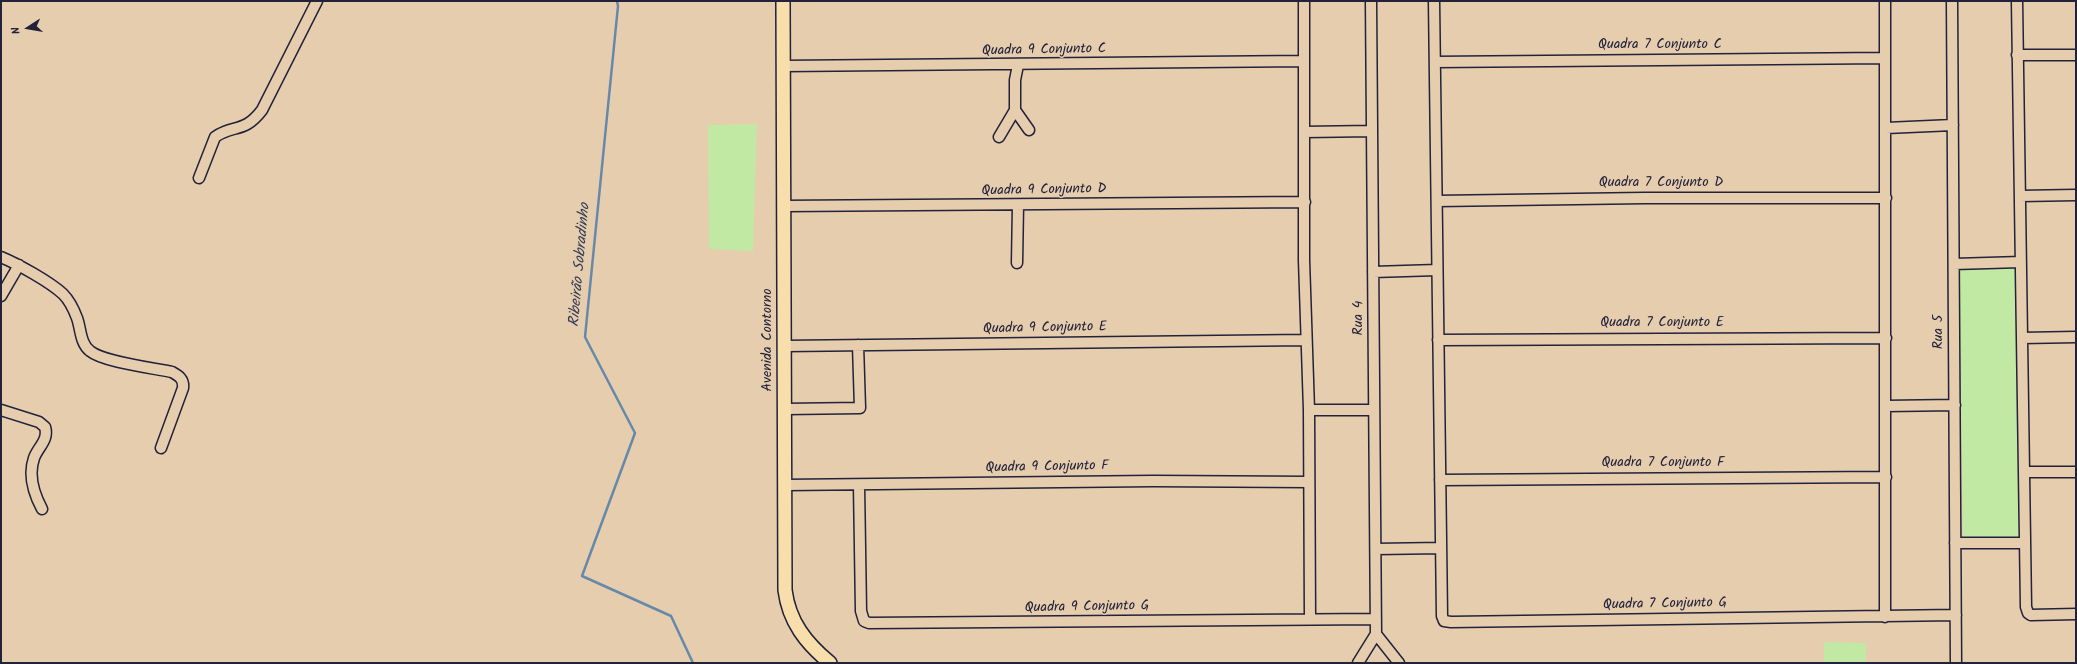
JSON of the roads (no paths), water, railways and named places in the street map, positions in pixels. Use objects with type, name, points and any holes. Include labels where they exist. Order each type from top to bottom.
[{"type":"main road","name":"Avenida Contorno","points":[[783,1],[786,601],[792,618],[801,634],[810,646],[830,663]]},
{"type":"street","points":[[199,178],[215,137],[220,133],[249,124],[262,110],[318,1]]},
{"type":"street","points":[[1304,1],[1306,340],[1310,619]]},
{"type":"street","name":"Rua 4","points":[[1371,1],[1376,634]]},
{"type":"street","points":[[1376,550],[1441,548],[1434,1]]},
{"type":"street","points":[[1885,1],[1885,616]]},
{"type":"street","name":"Rua 5","points":[[1952,1],[1956,663]]},
{"type":"street","points":[[2017,1],[2024,472],[2028,614],[2076,614]]},
{"type":"street","points":[[2017,55],[2076,55]]},
{"type":"street","name":"Quadra 7 Conjunto C","points":[[1434,62],[1885,58]]},
{"type":"street","name":"Quadra 9 Conjunto C","points":[[784,66],[1018,65],[1304,61]]},
{"type":"street","points":[[999,137],[1014,110],[1015,80],[1018,65]]},
{"type":"street","points":[[1014,110],[1029,130]]},
{"type":"street","points":[[1886,128],[1953,125]]},
{"type":"street","points":[[1304,132],[1372,131]]},
{"type":"street","points":[[2020,196],[2076,195]]},
{"type":"street","name":"Quadra 7 Conjunto D","points":[[1437,201],[1645,198],[1886,198]]},
{"type":"street","name":"Quadra 9 Conjunto D","points":[[784,206],[1305,202]]},
{"type":"street","points":[[1017,262],[1018,205]]},
{"type":"street","points":[[1,257],[19,265],[53,287],[68,300],[77,318],[85,347],[92,353],[109,359],[172,372],[179,376],[182,380],[183,388],[161,448]]},
{"type":"street","points":[[1954,264],[2021,262]]},
{"type":"street","points":[[1,296],[19,265]]},
{"type":"street","points":[[1373,272],[1437,270]]},
{"type":"street","points":[[2022,338],[2076,337]]},
{"type":"street","name":"Quadra 7 Conjunto E","points":[[1438,340],[1886,338]]},
{"type":"street","name":"Quadra 9 Conjunto E","points":[[785,346],[1306,340]]},
{"type":"street","points":[[785,408],[860,408],[858,345]]},
{"type":"street","points":[[1886,406],[1954,406]]},
{"type":"street","points":[[1,410],[39,422],[45,427],[46,438],[34,459],[32,470],[33,488],[42,509]]},
{"type":"street","points":[[1308,410],[1374,410]]},
{"type":"street","points":[[2024,472],[2076,472]]},
{"type":"street","name":"Quadra 7 Conjunto F","points":[[1440,480],[1886,477]]},
{"type":"street","name":"Quadra 9 Conjunto F","points":[[786,485],[1153,481],[1308,482]]},
{"type":"street","name":"Quadra 9 Conjunto G","points":[[859,485],[861,611],[864,621],[876,624],[1376,619]]},
{"type":"street","points":[[1955,543],[2026,543]]},
{"type":"street","name":"Quadra 7 Conjunto G","points":[[1441,548],[1442,616],[1446,622],[1956,615]]},
{"type":"street","points":[[1358,663],[1376,634],[1399,663]]},
{"type":"waterway","name":"Ribeirão Sobradinho","points":[[617,1],[618,6],[585,337],[635,433],[582,576],[671,616],[693,663]]}]
